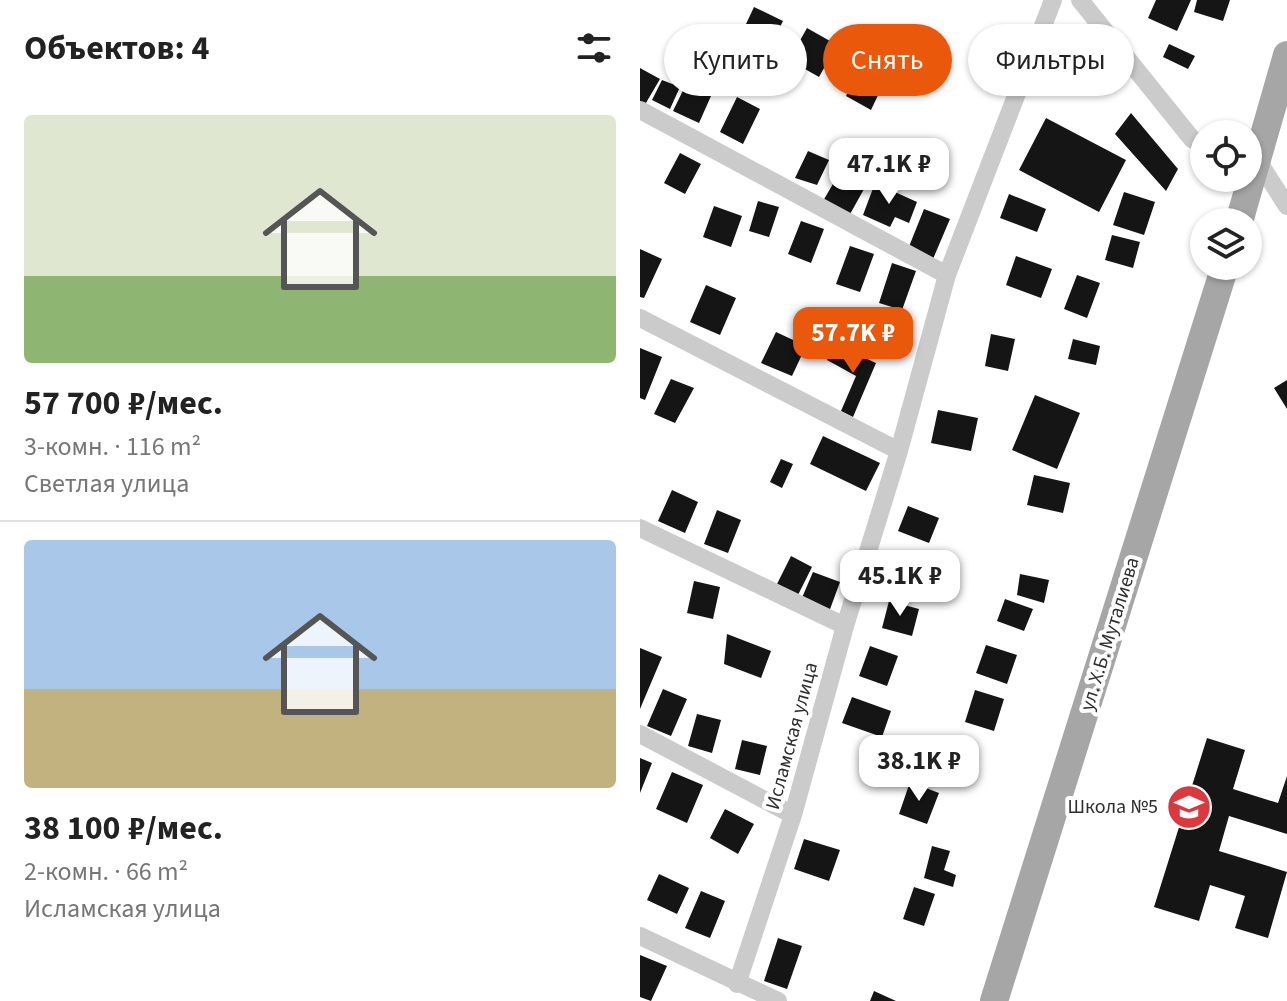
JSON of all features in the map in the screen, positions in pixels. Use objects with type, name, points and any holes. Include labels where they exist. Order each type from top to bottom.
[{"type":"main road","points":[[1262,138],[1287,55]]},
{"type":"main road","name":"ул. Х.Б. Муталиева","points":[[994,1001],[1221,280]]},
{"type":"street","name":"Исламская улица","points":[[737,984],[793,815],[947,275],[1051,0]]},
{"type":"street","points":[[1080,0],[1190,137]]},
{"type":"street","points":[[640,110],[947,275]]},
{"type":"street","points":[[1262,178],[1287,206]]},
{"type":"street","points":[[640,318],[899,451]]},
{"type":"street","points":[[640,528],[845,626]]},
{"type":"street","points":[[640,734],[793,815]]},
{"type":"street","points":[[640,936],[778,1001]]},
{"type":"building","points":[[1156,0],[1191,0],[1177,31],[1148,18]]},
{"type":"building","points":[[1197,0],[1230,0],[1223,21],[1194,12]]},
{"type":"building","points":[[754,7],[783,21],[782,24],[746,24]]},
{"type":"building","points":[[807,28],[823,37],[823,70],[819,77],[807,70]]},
{"type":"building","points":[[1169,44],[1195,56],[1188,69],[1163,57]]},
{"type":"building","points":[[640,68],[660,79],[643,108],[640,107]]},
{"type":"building","points":[[662,80],[664,96],[676,96],[670,109],[652,100]]},
{"type":"building","points":[[680,96],[711,96],[699,123],[673,111]]},
{"type":"building","points":[[846,96],[878,96],[871,110]]},
{"type":"building","points":[[737,97],[760,109],[743,144],[720,132]]},
{"type":"building","points":[[1131,113],[1178,169],[1166,191],[1115,134]]},
{"type":"building","points":[[1046,118],[1126,160],[1099,212],[1019,170]]},
{"type":"building","points":[[808,151],[829,160],[817,185],[795,178]]},
{"type":"building","points":[[680,153],[701,164],[685,194],[664,183]]},
{"type":"building","points":[[844,165],[869,180],[849,216],[823,201]]},
{"type":"building","points":[[875,183],[917,202],[909,223],[895,217],[890,227],[863,215]]},
{"type":"building","points":[[1124,192],[1155,202],[1144,235],[1113,225]]},
{"type":"building","points":[[1009,194],[1046,209],[1037,232],[1000,218]]},
{"type":"building","points":[[758,201],[779,207],[769,237],[749,231]]},
{"type":"building","points":[[714,206],[742,216],[731,247],[703,237]]},
{"type":"building","points":[[924,209],[950,219],[933,259],[908,249]]},
{"type":"building","points":[[801,221],[824,229],[811,263],[788,254]]},
{"type":"building","points":[[1112,235],[1140,242],[1133,268],[1105,260]]},
{"type":"building","points":[[850,246],[874,254],[860,292],[836,284]]},
{"type":"building","points":[[640,249],[662,259],[644,298],[640,297]]},
{"type":"building","points":[[1016,256],[1052,269],[1041,298],[1006,285]]},
{"type":"building","points":[[892,263],[916,271],[902,310],[879,303]]},
{"type":"building","points":[[1077,275],[1100,283],[1087,318],[1064,309]]},
{"type":"building","points":[[706,285],[736,298],[720,335],[690,322]]},
{"type":"building","points":[[776,332],[806,346],[792,376],[761,363]]},
{"type":"building","points":[[991,334],[1015,339],[1008,371],[985,366]]},
{"type":"building","points":[[1073,339],[1100,346],[1096,365],[1068,359]]},
{"type":"building","points":[[836,345],[876,363],[853,417],[841,411],[856,376],[827,360]]},
{"type":"building","points":[[640,348],[662,357],[645,400],[640,398]]},
{"type":"building","points":[[671,379],[694,388],[675,423],[654,414]]},
{"type":"building","points":[[1287,380],[1287,409],[1274,388]]},
{"type":"building","points":[[1035,395],[1080,413],[1057,469],[1012,450]]},
{"type":"building","points":[[938,410],[978,418],[971,451],[931,443]]},
{"type":"building","points":[[823,436],[880,463],[866,491],[810,464]]},
{"type":"building","points":[[781,459],[793,464],[782,488],[770,482]]},
{"type":"building","points":[[1034,475],[1070,483],[1063,513],[1027,505]]},
{"type":"building","points":[[672,490],[698,502],[685,533],[658,521]]},
{"type":"building","points":[[908,506],[939,518],[929,543],[898,531]]},
{"type":"building","points":[[717,510],[741,520],[728,553],[704,544]]},
{"type":"building","points":[[791,556],[812,567],[796,599],[775,588]]},
{"type":"building","points":[[813,572],[840,582],[829,612],[801,600]]},
{"type":"building","points":[[1020,574],[1049,580],[1044,603],[1017,595]]},
{"type":"building","points":[[694,581],[720,587],[713,619],[687,613]]},
{"type":"building","points":[[1005,599],[1033,609],[1024,631],[997,621]]},
{"type":"building","points":[[889,601],[919,609],[912,636],[882,628]]},
{"type":"building","points":[[727,634],[771,651],[761,678],[724,664]]},
{"type":"building","points":[[986,645],[1017,655],[1007,684],[976,673]]},
{"type":"building","points":[[870,646],[898,656],[887,686],[859,676]]},
{"type":"building","points":[[640,648],[662,657],[640,709]]},
{"type":"building","points":[[663,689],[687,699],[671,736],[647,726]]},
{"type":"building","points":[[975,690],[1004,699],[994,731],[965,722]]},
{"type":"building","points":[[852,697],[891,711],[882,737],[842,723]]},
{"type":"building","points":[[697,714],[721,720],[712,753],[688,746]]},
{"type":"building","name":"Школа №5","points":[[1207,738],[1245,750],[1233,789],[1278,803],[1287,776],[1287,834],[1229,816],[1219,851],[1287,872],[1268,938],[1235,928],[1245,896],[1210,885],[1199,921],[1154,907]]},
{"type":"building","points":[[742,740],[767,746],[760,775],[735,769]]},
{"type":"building","points":[[640,758],[652,763],[640,793]]},
{"type":"building","points":[[672,772],[703,785],[687,823],[656,809]]},
{"type":"building","points":[[910,782],[939,793],[927,824],[899,814]]},
{"type":"building","points":[[725,809],[754,824],[738,854],[710,838]]},
{"type":"building","points":[[804,839],[840,850],[829,881],[794,869]]},
{"type":"building","points":[[932,846],[950,851],[944,870],[956,875],[953,887],[924,878]]},
{"type":"building","points":[[659,874],[689,888],[677,914],[647,900]]},
{"type":"building","points":[[914,887],[935,894],[924,926],[903,919]]},
{"type":"building","points":[[701,891],[725,901],[710,938],[685,928]]},
{"type":"building","points":[[778,938],[802,946],[787,989],[764,981]]},
{"type":"building","points":[[640,955],[667,966],[651,1001],[640,997]]},
{"type":"building","points":[[874,991],[896,1001],[870,1001]]},
{"type":"place","name":"Школа №5","points":[[1189,807]]}]
